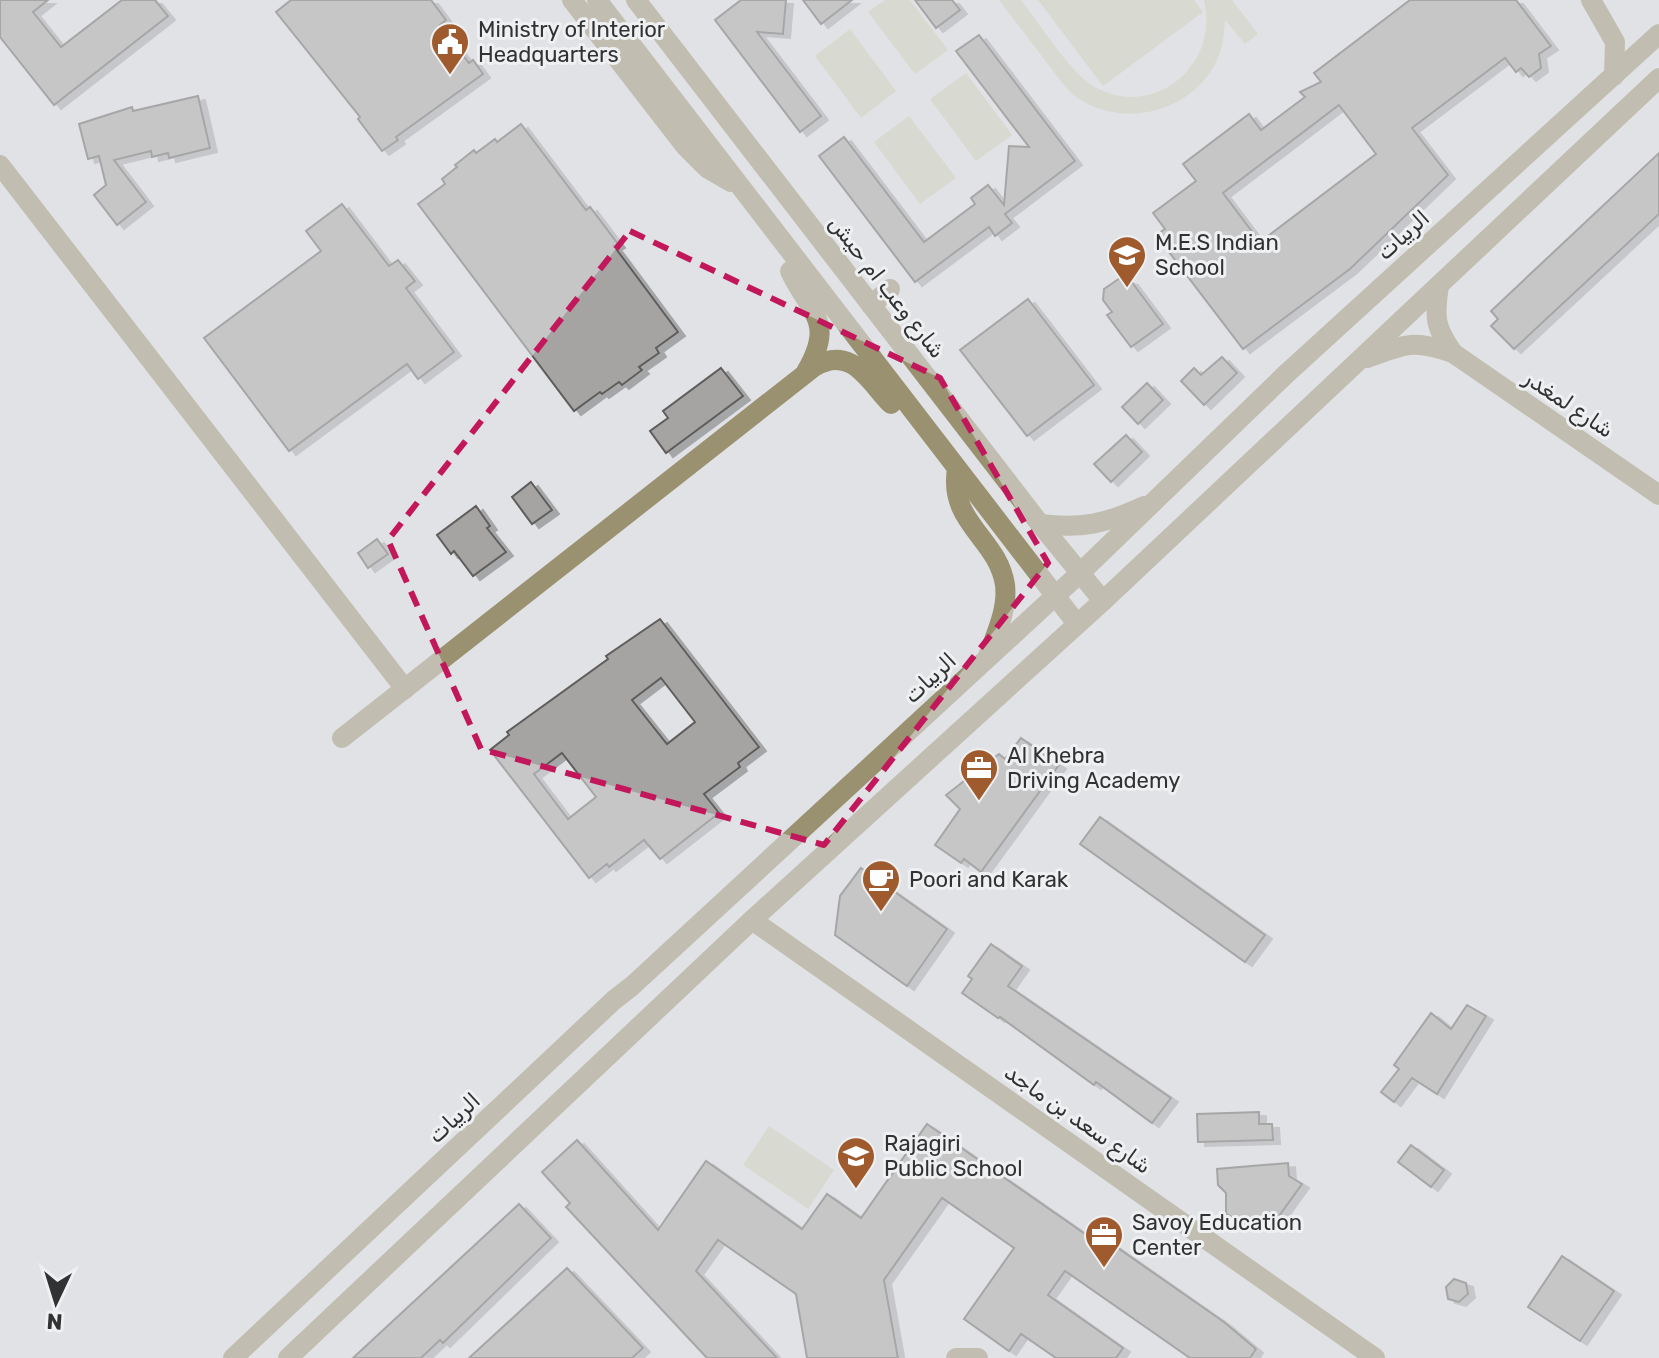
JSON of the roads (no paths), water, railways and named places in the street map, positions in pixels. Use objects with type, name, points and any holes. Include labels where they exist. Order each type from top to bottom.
[{"type":"street","points":[[572,0],[685,146],[707,168],[740,188]]},
{"type":"street","points":[[597,0],[1077,624]]},
{"type":"street","name":"شارع وعب ام حيش","points":[[636,0],[1040,524],[1103,601]]},
{"type":"street","points":[[1591,0],[1615,42],[1614,76]]},
{"type":"street","name":"الربيات","points":[[233,1358],[614,1000],[1079,574],[1285,375],[1659,34]]},
{"type":"street","points":[[288,1358],[752,920],[1103,601],[1659,78]]},
{"type":"street","points":[[0,165],[405,689]]},
{"type":"street","points":[[783,243],[787,266],[812,305],[819,327],[817,350],[806,372]]},
{"type":"street","name":"شارع لمغدر","points":[[1439,286],[1436,323],[1453,353]]},
{"type":"street","points":[[871,305],[890,289]]},
{"type":"street","name":"شارع لمغدر","points":[[1356,362],[1415,343],[1453,353],[1659,495]]},
{"type":"street","points":[[342,738],[806,372],[828,361],[851,364],[864,373],[896,408],[916,416]]},
{"type":"street","points":[[957,469],[956,490],[961,511],[997,560],[1005,586],[1004,609],[987,659]]},
{"type":"street","points":[[1040,524],[1066,527],[1098,524],[1158,499]]},
{"type":"street","name":"شارع سعد بن ماجد","points":[[752,920],[1375,1358]]},
{"type":"street","points":[[956,1358],[978,1358]]},
{"type":"place","name":"Ministry of Interior Headquarters","points":[[450,76]]},
{"type":"place","name":"M.E.S Indian School","points":[[1127,289]]},
{"type":"place","name":"Al Khebra Driving Academy","points":[[979,802]]},
{"type":"place","name":"Poori and Karak","points":[[881,913]]},
{"type":"place","name":"Rajagiri Public School","points":[[856,1190]]},
{"type":"place","name":"Savoy Education Center","points":[[1104,1269]]}]
